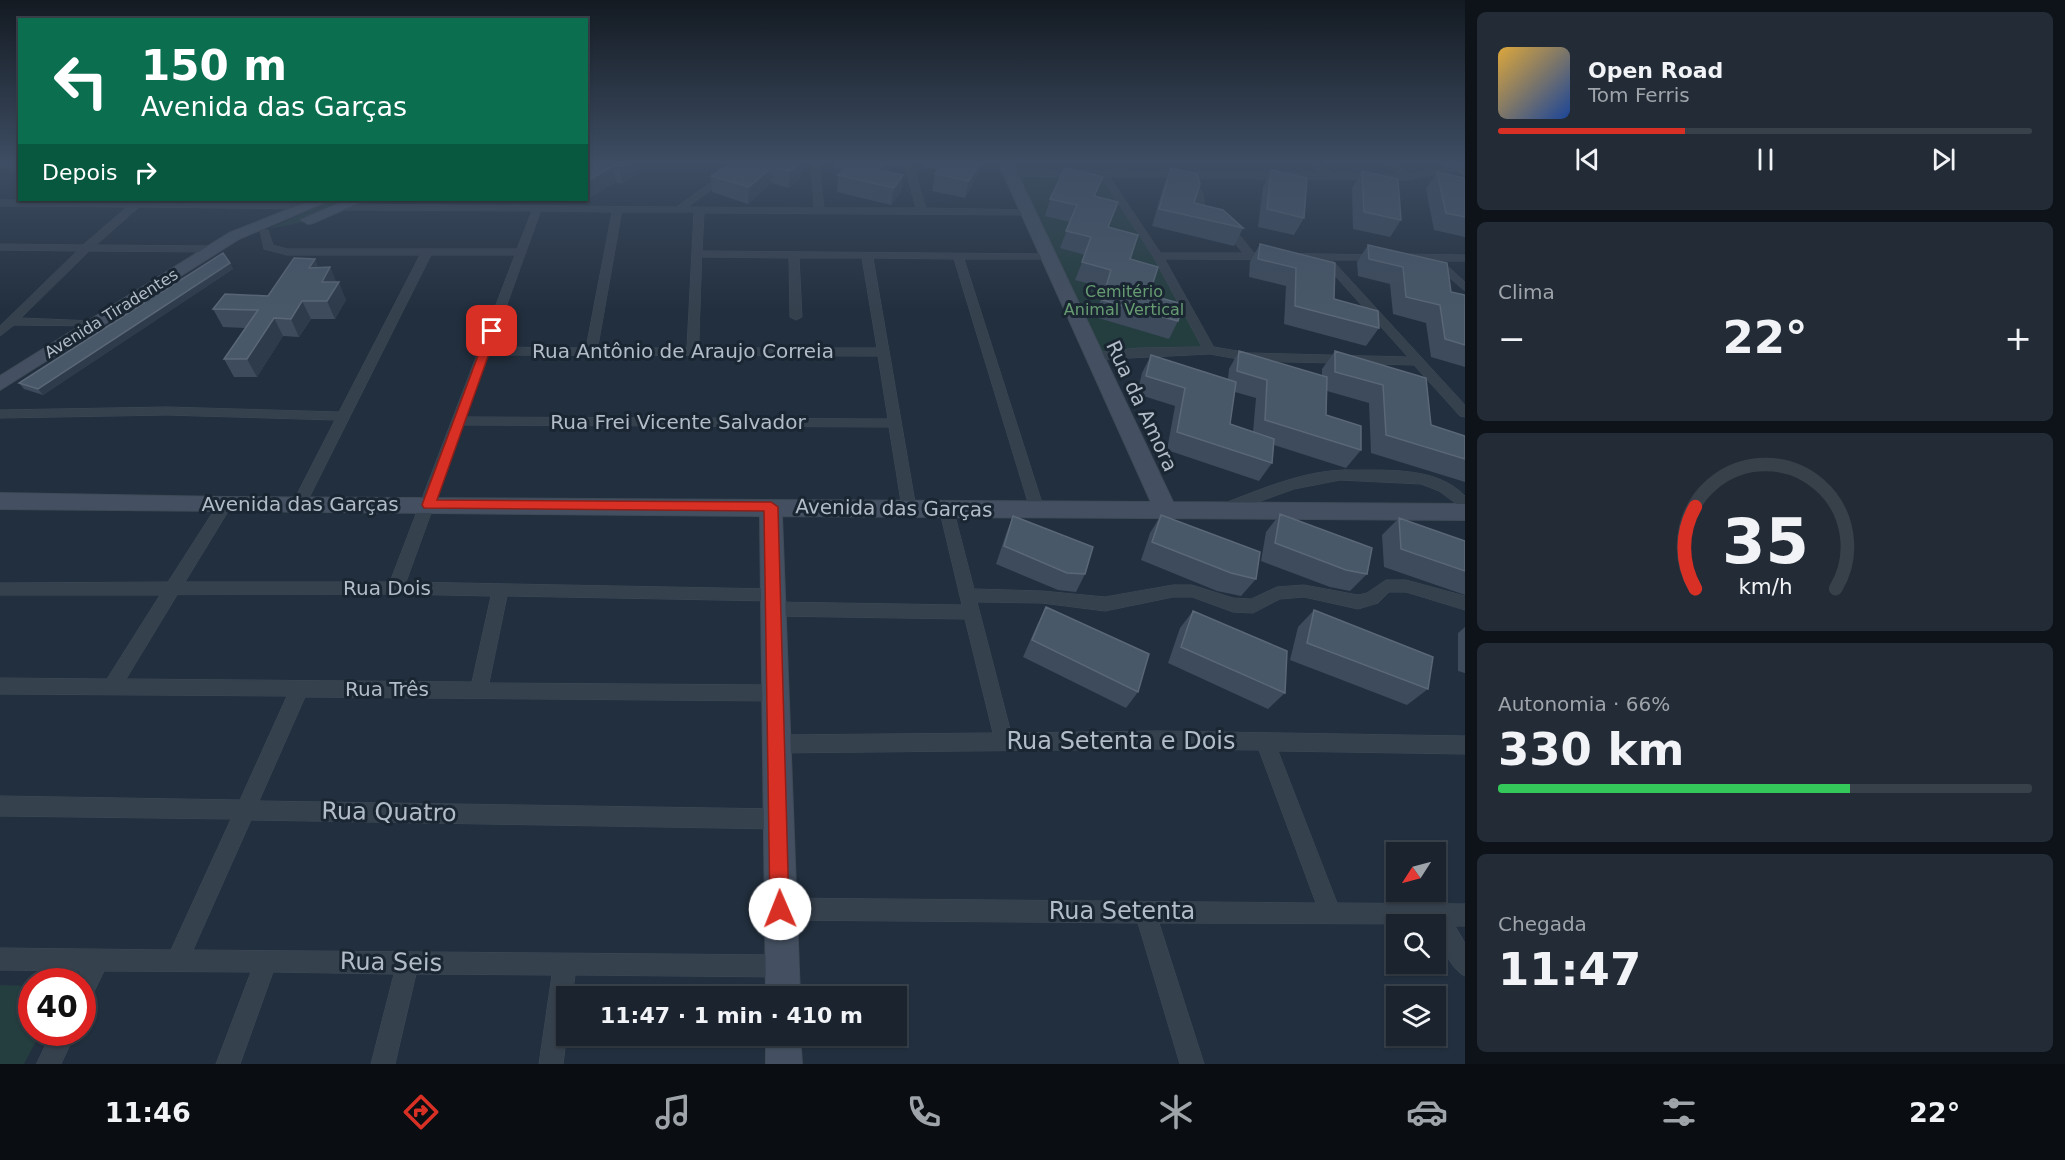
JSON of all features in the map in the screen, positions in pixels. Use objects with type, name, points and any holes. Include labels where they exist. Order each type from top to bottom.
[{"type":"street","points":[[0,332],[87,247],[128,212]]},
{"type":"street","name":"Avenida Tiradentes","points":[[0,384],[217,246],[298,212]]},
{"type":"street","points":[[301,212],[264,232],[268,247],[287,252],[520,252]]},
{"type":"street","name":"Avenida Tiradentes","points":[[217,246],[295,225],[330,212]]},
{"type":"street","points":[[396,588],[460,421],[520,252],[530,212]]},
{"type":"street","points":[[591,352],[617,212]]},
{"type":"street","points":[[693,352],[699,212]]},
{"type":"street","points":[[991,212],[1027,212]]},
{"type":"street","name":"Rua da Amora","points":[[1027,212],[1166,510]]},
{"type":"street","points":[[1129,212],[1158,256],[1210,350]]},
{"type":"street","points":[[1203,212],[1233,234],[1250,255]]},
{"type":"street","points":[[0,247],[217,246]]},
{"type":"street","points":[[299,504],[427,252]]},
{"type":"street","points":[[697,255],[1046,256]]},
{"type":"street","points":[[794,255],[795,317]]},
{"type":"street","points":[[867,255],[881,352],[896,423],[909,508]]},
{"type":"street","points":[[958,256],[1037,509]]},
{"type":"street","points":[[1158,256],[1465,258]]},
{"type":"street","points":[[1323,256],[1465,413]]},
{"type":"street","points":[[1433,258],[1465,288]]},
{"type":"street","points":[[12,321],[93,324]]},
{"type":"street","points":[[1093,357],[1139,352],[1210,350],[1249,357],[1419,361]]},
{"type":"street","name":"Rua Antônio de Araujo Correia","points":[[484,351],[881,352]]},
{"type":"street","points":[[1,415],[167,411],[343,416]]},
{"type":"street","name":"Rua Frei Vicente Salvador","points":[[460,421],[896,423]]},
{"type":"street","points":[[1224,510],[1257,496],[1331,476],[1414,476],[1449,490],[1465,505]]},
{"type":"street","name":"Avenida das Garças","points":[[0,501],[225,505],[1465,512]]},
{"type":"street","points":[[112,686],[175,589],[225,505]]},
{"type":"street","points":[[771,507],[783,986]]},
{"type":"street","points":[[946,508],[1004,742]]},
{"type":"street","name":"Rua Dois","points":[[0,589],[501,589],[773,602],[970,604],[1042,597],[1105,604],[1173,591],[1192,591],[1233,605],[1253,606],[1277,593],[1304,591],[1358,602],[1372,598],[1386,586],[1406,586],[1465,603]]},
{"type":"street","points":[[479,690],[501,589]]},
{"type":"street","name":"Rua Três","points":[[0,686],[774,693]]},
{"type":"street","points":[[177,961],[300,688]]},
{"type":"street","points":[[1265,741],[1330,913]]},
{"type":"street","name":"Rua Setenta e Dois","points":[[776,744],[1265,741],[1465,745]]},
{"type":"street","name":"Rua Quatro","points":[[0,806],[779,819]]},
{"type":"street","name":"Rua Setenta","points":[[780,909],[1437,914]]},
{"type":"street","points":[[1145,912],[1192,1064]]},
{"type":"street","name":"Rua Setenta","points":[[1446,914],[1465,915]]},
{"type":"street","points":[[1446,930],[1465,965]]},
{"type":"street","name":"Rua Seis","points":[[0,959],[782,966]]},
{"type":"street","points":[[94,968],[98,960]]},
{"type":"street","points":[[228,1064],[267,960]]},
{"type":"street","points":[[383,1064],[408,963]]},
{"type":"street","points":[[551,1064],[565,964]]},
{"type":"street","points":[[49,1064],[57,1046]]},
{"type":"street","points":[[783,1046],[784,1064]]},
{"type":"green space","points":[[307,212],[326,212],[303,222],[269,229]]},
{"type":"green space","name":"Cemitério Animal Vertical","points":[[1027,212],[1127,212],[1210,350],[1093,357]]},
{"type":"green space","points":[[0,985],[18,986],[18,1046],[34,1046],[24,1064],[0,1064]]},
{"type":"building","points":[[1074,212],[1114,212],[1108,227],[1138,235],[1130,259],[1158,267],[1149,295],[1183,304],[1178,321],[1102,300],[1111,270],[1082,262],[1091,237],[1066,231]]},
{"type":"building","points":[[1171,212],[1225,212],[1243,228]]},
{"type":"building","points":[[1278,212],[1304,212],[1304,218]]},
{"type":"building","points":[[1364,212],[1400,212],[1401,220]]},
{"type":"building","points":[[1465,212],[1465,217],[1446,213]]},
{"type":"building","points":[[1260,244],[1335,263],[1334,299],[1378,311],[1379,328],[1295,306],[1296,268],[1258,259]]},
{"type":"building","points":[[1368,245],[1447,263],[1451,292],[1465,295],[1465,345],[1445,339],[1440,305],[1406,297],[1403,267],[1369,259]]},
{"type":"building","points":[[223,253],[230,263],[38,389],[19,383],[144,303],[133,300],[152,289],[162,292]]},
{"type":"building","points":[[294,258],[315,259],[309,268],[330,267],[322,282],[339,282],[327,301],[302,301],[291,319],[274,318],[247,359],[224,359],[258,310],[213,309],[225,294],[268,296]]},
{"type":"building","points":[[1239,351],[1327,377],[1326,415],[1361,426],[1361,450],[1265,420],[1267,380],[1237,371]]},
{"type":"building","points":[[1335,351],[1426,378],[1431,425],[1465,436],[1465,459],[1386,435],[1383,385],[1335,372]]},
{"type":"building","points":[[1151,355],[1236,382],[1230,424],[1274,439],[1272,463],[1177,432],[1185,388],[1146,376]]},
{"type":"building","points":[[1280,514],[1372,548],[1367,574],[1346,570],[1275,543]]},
{"type":"building","points":[[1161,515],[1260,552],[1256,579],[1231,573],[1152,542]]},
{"type":"building","points":[[1013,516],[1093,547],[1085,574],[1067,573],[1004,546]]},
{"type":"building","points":[[1399,518],[1465,541],[1465,571],[1401,549]]},
{"type":"building","points":[[1046,607],[1149,654],[1138,692],[1032,640]]},
{"type":"building","points":[[1314,610],[1433,657],[1428,689],[1307,643]]},
{"type":"building","points":[[1193,611],[1287,651],[1285,693],[1181,647]]},
{"type":"route","points":[[492,331],[428,505],[771,507],[780,909]]}]
